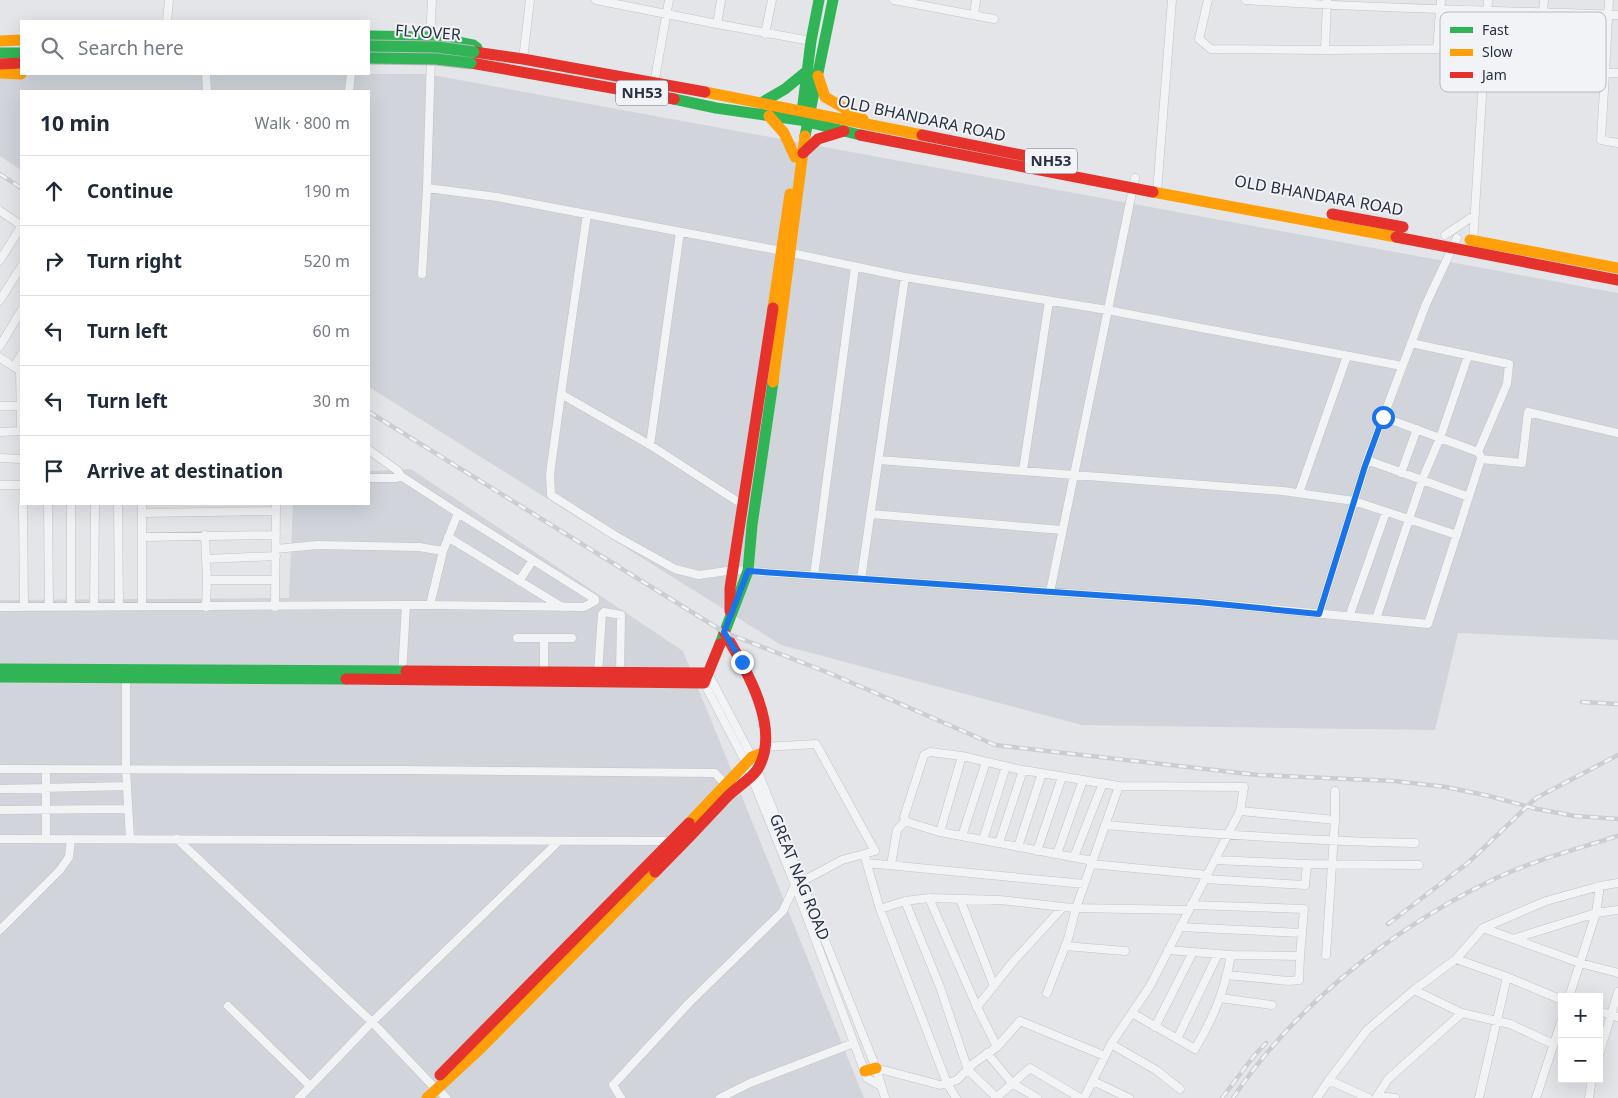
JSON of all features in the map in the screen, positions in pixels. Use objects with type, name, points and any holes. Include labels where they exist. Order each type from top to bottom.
[{"type":"main road","points":[[819,0],[811,41],[812,73],[825,97],[847,111],[876,125]]},
{"type":"main road","points":[[706,678],[748,571],[752,525],[764,454],[786,252],[804,116],[812,73],[833,0]]},
{"type":"main road","name":"OLD BHANDARA ROAD","points":[[370,36],[430,37],[473,45],[478,59],[524,59],[653,89],[760,103],[804,116],[876,125],[942,144],[1134,183],[1445,235],[1455,242],[1472,246],[1618,268]]},
{"type":"main road","points":[[0,41],[20,40]]},
{"type":"main road","name":"FLYOVER","points":[[370,46],[437,47],[478,59]]},
{"type":"main road","points":[[0,53],[20,52]]},
{"type":"main road","name":"FLYOVER","points":[[370,58],[478,59]]},
{"type":"main road","name":"NH53","points":[[370,64],[431,65],[473,70],[478,59],[653,89],[769,116],[804,116],[844,131],[942,144]]},
{"type":"main road","points":[[0,64],[20,63]]},
{"type":"main road","points":[[0,73],[20,74]]},
{"type":"main road","points":[[760,103],[812,73]]},
{"type":"main road","points":[[769,116],[784,133],[799,155]]},
{"type":"main road","points":[[799,155],[818,139],[844,131]]},
{"type":"main road","name":"NH53","points":[[1157,187],[1455,242]]},
{"type":"main road","name":"NH53","points":[[1472,246],[1618,280]]},
{"type":"main road","points":[[730,616],[730,588],[786,252]]},
{"type":"main road","points":[[724,632],[747,670],[764,726],[754,772],[728,788]]},
{"type":"main road","points":[[0,669],[76,673],[593,680],[706,678]]},
{"type":"main road","points":[[0,677],[76,673],[126,678],[402,676],[544,672],[620,673],[706,678]]},
{"type":"main road","points":[[418,1098],[480,1049],[675,844],[709,818],[728,788],[757,755]]},
{"type":"main road","points":[[427,1098],[434,1086]]},
{"type":"street","points":[[167,20],[169,0]]},
{"type":"street","points":[[422,274],[428,188],[432,0]]},
{"type":"street","points":[[524,59],[530,0]]},
{"type":"street","points":[[596,0],[765,34],[811,41]]},
{"type":"street","points":[[653,89],[669,0]]},
{"type":"street","points":[[717,24],[721,0]]},
{"type":"street","points":[[765,34],[772,0]]},
{"type":"street","points":[[894,0],[931,3],[974,15],[994,18]]},
{"type":"street","points":[[974,15],[976,0]]},
{"type":"street","points":[[1157,187],[1172,0]]},
{"type":"street","points":[[1208,0],[1199,39],[1210,49],[1325,50],[1437,49],[1441,0]]},
{"type":"street","points":[[1246,0],[1440,10],[1543,12],[1544,0]]},
{"type":"street","points":[[1488,0],[1488,10]]},
{"type":"street","points":[[1606,54],[1609,0]]},
{"type":"street","points":[[1325,50],[1327,3]]},
{"type":"street","points":[[1608,15],[1618,16]]},
{"type":"street","points":[[206,75],[207,90]]},
{"type":"street","points":[[349,90],[351,75]]},
{"type":"street","points":[[1472,246],[1483,92]]},
{"type":"street","points":[[1604,92],[1601,140],[1618,143]]},
{"type":"street","points":[[1050,592],[1106,310],[1134,183]]},
{"type":"street","points":[[428,188],[497,197],[786,252],[906,278],[1106,310],[1402,366]]},
{"type":"street","points":[[0,211],[20,225]]},
{"type":"street","points":[[588,214],[550,474],[551,495],[614,535],[675,569],[699,575],[734,570],[1198,602],[1428,624],[1469,497],[1480,455],[1507,384],[1510,364],[1411,344]]},
{"type":"street","points":[[1445,235],[1475,215]]},
{"type":"street","points":[[0,260],[20,228]]},
{"type":"street","points":[[650,445],[680,232]]},
{"type":"street","points":[[1319,614],[1367,460],[1426,304],[1455,242]]},
{"type":"street","points":[[814,576],[855,267]]},
{"type":"street","points":[[0,300],[20,269]]},
{"type":"street","points":[[861,579],[906,278]]},
{"type":"street","points":[[1023,470],[1049,302]]},
{"type":"street","points":[[0,346],[20,313]]},
{"type":"street","points":[[1299,493],[1347,356]]},
{"type":"street","points":[[1376,619],[1422,480],[1440,438],[1468,356]]},
{"type":"street","points":[[0,358],[18,370],[20,394]]},
{"type":"street","points":[[561,394],[650,445],[743,505]]},
{"type":"street","points":[[0,406],[20,406]]},
{"type":"street","points":[[1383,417],[1480,455],[1522,463],[1528,412],[1618,433]]},
{"type":"street","points":[[1401,472],[1416,429]]},
{"type":"street","points":[[0,432],[20,431]]},
{"type":"street","points":[[0,607],[430,605],[562,607],[589,606],[595,599],[401,476],[398,471],[370,451]]},
{"type":"street","points":[[0,458],[20,458]]},
{"type":"street","points":[[879,460],[1299,493],[1354,501],[1457,535]]},
{"type":"street","points":[[1367,460],[1469,497]]},
{"type":"street","points":[[370,478],[396,478],[401,476]]},
{"type":"street","points":[[0,486],[20,485]]},
{"type":"street","points":[[23,505],[24,607]]},
{"type":"street","points":[[48,505],[48,607]]},
{"type":"street","points":[[71,505],[71,607]]},
{"type":"street","points":[[94,607],[95,505]]},
{"type":"street","points":[[118,505],[119,607]]},
{"type":"street","points":[[142,505],[142,607]]},
{"type":"street","points":[[142,513],[276,507],[275,607]]},
{"type":"street","points":[[1349,617],[1386,512]]},
{"type":"street","points":[[430,605],[448,537],[458,513]]},
{"type":"street","points":[[871,514],[1062,530]]},
{"type":"street","points":[[142,537],[276,534]]},
{"type":"street","points":[[205,536],[206,607]]},
{"type":"street","points":[[448,537],[513,575],[519,581],[562,607]]},
{"type":"street","points":[[206,558],[276,553],[317,545],[419,546],[444,551]]},
{"type":"street","points":[[519,581],[533,560]]},
{"type":"street","points":[[207,580],[275,580]]},
{"type":"street","points":[[402,676],[406,605]]},
{"type":"street","points":[[598,673],[602,614],[604,612],[622,615],[620,673]]},
{"type":"street","points":[[516,638],[572,638]]},
{"type":"street","points":[[544,638],[544,672]]},
{"type":"street","points":[[126,678],[126,769],[130,840]]},
{"type":"street","points":[[621,1098],[613,1085],[689,1003],[783,911],[799,883],[842,860],[875,851],[816,744],[812,742],[757,755],[706,678]]},
{"type":"street","points":[[906,820],[904,817],[924,755],[930,752],[962,756],[1023,770],[1119,786],[1244,786],[1240,811],[1215,860],[1150,986],[1112,1044],[1084,1098]]},
{"type":"street","name":"GREAT NAG ROAD","points":[[757,755],[754,772],[799,883],[870,1069],[881,1086],[885,1098]]},
{"type":"street","points":[[940,832],[962,756]]},
{"type":"street","points":[[962,836],[986,762]]},
{"type":"street","points":[[983,840],[1006,766]]},
{"type":"street","points":[[0,769],[715,773],[728,788]]},
{"type":"street","points":[[46,769],[46,840]]},
{"type":"street","points":[[999,843],[1023,770]]},
{"type":"street","points":[[1018,847],[1042,773]]},
{"type":"street","points":[[1038,851],[1062,776]]},
{"type":"street","points":[[1056,854],[1083,780]]},
{"type":"street","points":[[1074,858],[1103,784]]},
{"type":"street","points":[[0,789],[127,786]]},
{"type":"street","points":[[1047,993],[1066,946],[1076,908],[1119,786]]},
{"type":"street","points":[[1326,955],[1334,842],[1335,791]]},
{"type":"street","points":[[0,810],[128,809]]},
{"type":"street","points":[[1240,811],[1335,820]]},
{"type":"street","points":[[906,820],[940,832],[1056,854],[1092,863],[1206,877],[1305,885],[1306,864]]},
{"type":"street","points":[[891,866],[897,830],[906,820]]},
{"type":"street","points":[[1105,825],[1227,836],[1334,842],[1415,843]]},
{"type":"street","points":[[0,840],[675,844]]},
{"type":"street","points":[[0,930],[60,870],[69,857],[71,840]]},
{"type":"street","points":[[176,840],[372,1022],[446,1098]]},
{"type":"street","points":[[298,1098],[372,1022],[558,842]]},
{"type":"street","points":[[864,854],[880,909],[947,1083],[956,1098]]},
{"type":"street","points":[[1215,860],[1306,864],[1419,865]]},
{"type":"street","points":[[867,863],[1084,884]]},
{"type":"street","points":[[799,883],[854,1043],[870,1069],[940,1085],[957,1080],[996,1047],[1020,1021],[1106,1056]]},
{"type":"street","points":[[1317,1098],[1367,1030],[1414,990],[1456,959],[1483,928],[1546,901],[1618,883]]},
{"type":"street","points":[[1570,993],[1596,913],[1600,886]]},
{"type":"street","points":[[880,909],[929,898],[1000,900],[1076,908],[1304,909],[1299,980],[1289,981],[1228,975]]},
{"type":"street","points":[[929,898],[996,1047]]},
{"type":"street","points":[[960,899],[994,986]]},
{"type":"street","points":[[905,902],[940,987],[968,1070],[996,1098],[1030,1068],[1080,1098]]},
{"type":"street","points":[[977,1008],[1012,963],[1063,907]]},
{"type":"street","points":[[1513,939],[1596,913],[1618,910]]},
{"type":"street","points":[[1180,927],[1302,933]]},
{"type":"street","points":[[1483,928],[1580,963],[1618,973]]},
{"type":"street","points":[[1066,946],[1125,951]]},
{"type":"street","points":[[1168,950],[1231,955],[1300,956]]},
{"type":"street","points":[[1155,1027],[1193,952]]},
{"type":"street","points":[[1178,1039],[1218,954]]},
{"type":"street","points":[[1132,1013],[1195,1049],[1210,1023],[1220,998],[1228,975],[1231,955]]},
{"type":"street","points":[[1456,959],[1507,977],[1558,998]]},
{"type":"street","points":[[1480,1098],[1507,977]]},
{"type":"street","points":[[1414,990],[1462,1013],[1510,1024],[1553,1044]]},
{"type":"street","points":[[1603,1045],[1615,1016],[1618,992]]},
{"type":"street","points":[[1220,998],[1272,1005]]},
{"type":"street","points":[[228,1006],[310,1086]]},
{"type":"street","points":[[1603,1012],[1615,1016]]},
{"type":"street","points":[[1396,1098],[1378,1097],[1388,1079],[1462,1013]]},
{"type":"street","points":[[1536,1098],[1558,1030]]},
{"type":"street","points":[[720,1098],[750,1083],[854,1043]]},
{"type":"street","points":[[1112,1044],[1156,1070],[1180,1089]]},
{"type":"street","points":[[987,1053],[1012,1083],[1038,1098]]},
{"type":"street","points":[[1329,1080],[1368,1098]]},
{"type":"street","points":[[1093,1081],[1129,1098]]},
{"type":"street","points":[[1589,1098],[1591,1083]]},
{"type":"shaded area","points":[[0,70],[20,75],[427,74],[1618,293],[1618,640],[1458,633],[1435,730],[1082,725],[781,645],[370,388],[370,90],[20,90],[20,169],[0,156]]},
{"type":"shaded area","points":[[411,469],[683,651],[864,1098],[0,1098],[0,600],[289,598],[293,505],[370,505],[370,471]]},
{"type":"railway","points":[[0,174],[20,187]]},
{"type":"railway","points":[[370,413],[724,632],[834,675],[995,745],[1258,775],[1394,781],[1446,787],[1537,809],[1575,816],[1618,819]]},
{"type":"railway","points":[[1582,702],[1618,704]]},
{"type":"railway","points":[[1388,924],[1469,862],[1536,798],[1618,755]]},
{"type":"railway","points":[[1233,1098],[1284,1033],[1314,1003],[1346,975],[1414,924],[1486,883],[1518,869],[1618,836]]},
{"type":"railway","points":[[1222,1098],[1266,1043]]},
{"type":"traffic: fast","points":[[802,112],[811,41],[819,0]]},
{"type":"traffic: fast","points":[[805,136],[833,0]]},
{"type":"traffic: fast","points":[[370,36],[430,37],[473,45],[477,48]]},
{"type":"traffic: fast","points":[[370,46],[437,47],[474,52]]},
{"type":"traffic: fast","points":[[0,53],[20,53]]},
{"type":"traffic: fast","points":[[370,58],[436,59],[471,63]]},
{"type":"traffic: fast","points":[[761,103],[785,89],[807,71]]},
{"type":"traffic: fast","points":[[674,99],[716,108],[800,120],[860,135]]},
{"type":"traffic: fast","points":[[720,644],[748,571],[752,525],[773,382]]},
{"type":"traffic: fast","points":[[0,669],[406,671]]},
{"type":"traffic: fast","points":[[0,677],[346,679]]},
{"type":"traffic: slow","points":[[0,41],[20,40]]},
{"type":"traffic: slow","points":[[0,73],[20,74]]},
{"type":"traffic: slow","points":[[818,76],[825,97],[863,119]]},
{"type":"traffic: slow","points":[[705,92],[922,135]]},
{"type":"traffic: slow","points":[[769,116],[784,133],[795,157]]},
{"type":"traffic: slow","points":[[773,382],[805,136]]},
{"type":"traffic: slow","points":[[1153,192],[1396,237]]},
{"type":"traffic: slow","points":[[773,308],[790,194]]},
{"type":"traffic: slow","points":[[1470,240],[1618,268]]},
{"type":"traffic: slow","points":[[689,823],[752,757],[763,753]]},
{"type":"traffic: slow","points":[[427,1098],[480,1049],[655,872]]},
{"type":"traffic: slow","points":[[865,1071],[876,1068]]},
{"type":"traffic: jam","points":[[474,52],[705,92]]},
{"type":"traffic: jam","points":[[0,64],[20,63]]},
{"type":"traffic: jam","points":[[471,63],[674,99]]},
{"type":"traffic: jam","points":[[803,153],[818,139],[844,131]]},
{"type":"traffic: jam","points":[[860,135],[1153,192]]},
{"type":"traffic: jam","points":[[922,135],[1056,162]]},
{"type":"traffic: jam","points":[[1332,214],[1403,227]]},
{"type":"traffic: jam","points":[[1396,237],[1618,280]]},
{"type":"traffic: jam","points":[[730,611],[730,588],[773,308]]},
{"type":"traffic: jam","points":[[655,872],[730,794],[754,774],[764,754],[766,736],[764,718],[758,699],[751,680],[724,632]]},
{"type":"traffic: jam","points":[[346,679],[704,683],[720,644]]},
{"type":"traffic: jam","points":[[406,671],[708,673]]},
{"type":"traffic: jam","points":[[440,1075],[689,823]]},
{"type":"route","points":[[742,662],[724,632],[748,571],[1198,602],[1319,614],[1365,466],[1383,417]]}]
